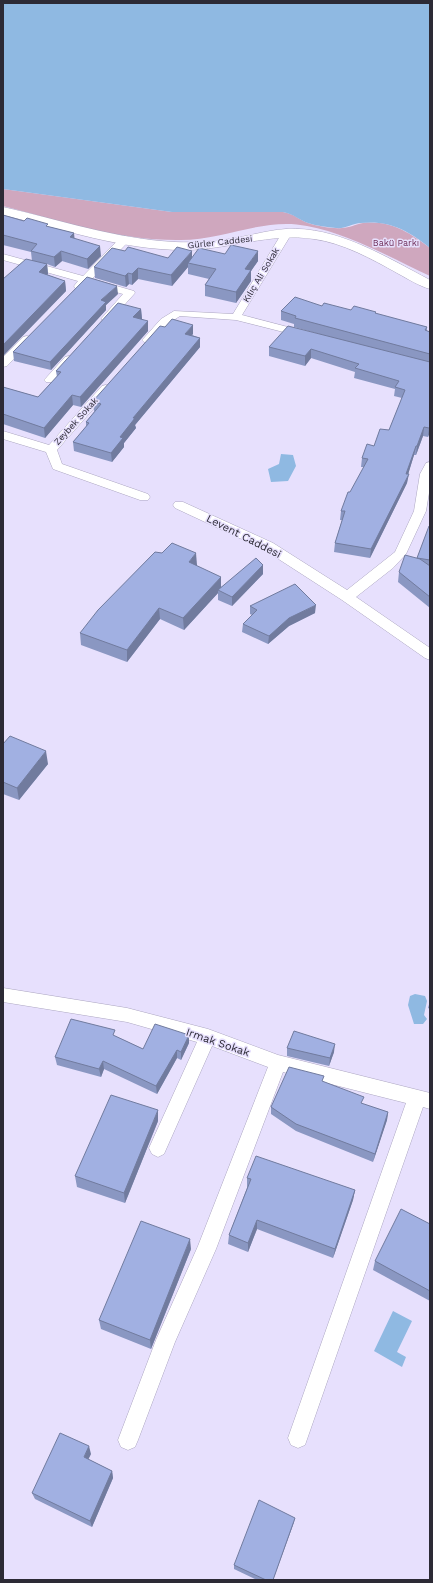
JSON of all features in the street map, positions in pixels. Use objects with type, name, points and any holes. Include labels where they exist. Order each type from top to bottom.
[{"type":"street","name":"Gürler Caddesi","points":[[3,211],[83,231],[174,246],[196,246],[228,243],[287,233],[316,235],[337,241],[430,285]]},
{"type":"street","name":"Kılıç Ali Sokak","points":[[236,317],[287,233]]},
{"type":"street","points":[[74,291],[125,239]]},
{"type":"street","points":[[3,257],[130,293],[98,328]]},
{"type":"street","points":[[14,273],[25,263]]},
{"type":"street","points":[[139,350],[165,321],[178,313],[236,317],[316,338]]},
{"type":"street","points":[[3,364],[36,330]]},
{"type":"street","points":[[50,380],[76,351]]},
{"type":"street","name":"Zeybek Sokak","points":[[51,450],[113,380]]},
{"type":"street","points":[[3,435],[51,450],[57,466],[144,497]]},
{"type":"street","points":[[347,597],[400,554],[425,512],[426,474],[430,466]]},
{"type":"street","name":"Levent Caddesi","points":[[180,505],[268,546],[347,597],[430,655]]},
{"type":"street","name":"Irmak Sokak","points":[[3,995],[127,1015],[208,1037],[278,1063],[423,1100]]},
{"type":"street","points":[[158,1148],[208,1037]]},
{"type":"street","points":[[128,1440],[166,1340],[206,1249],[278,1063]]},
{"type":"street","points":[[298,1438],[423,1100]]},
{"type":"green space","name":"Bakü Parkı","points":[[3,189],[172,212],[283,212],[291,214],[308,223],[334,228],[345,228],[363,223],[382,223],[407,232],[430,248],[430,276],[355,241],[307,226],[276,224],[197,239],[181,240],[136,237],[113,234],[69,224],[3,206]]},
{"type":"water","points":[[3,3],[430,3],[430,248],[406,231],[380,223],[360,223],[342,228],[336,228],[311,224],[283,212],[172,212],[3,189]]},
{"type":"water","points":[[281,454],[293,455],[296,466],[288,481],[271,482],[268,469],[279,464]]},
{"type":"water","points":[[415,994],[425,996],[427,1001],[424,1015],[427,1019],[423,1024],[414,1024],[408,1005],[410,996]]},
{"type":"water","points":[[393,1311],[412,1321],[397,1352],[406,1357],[402,1367],[374,1351]]},
{"type":"building","points":[[3,215],[24,221],[27,218],[48,224],[46,226],[74,233],[70,237],[100,246],[87,259],[61,251],[54,257],[31,251],[37,244],[3,235]]},
{"type":"building","points":[[231,245],[258,251],[245,269],[251,270],[236,292],[205,285],[216,269],[188,263],[199,248],[225,254]]},
{"type":"building","points":[[128,247],[168,258],[177,247],[192,251],[171,275],[138,268],[132,274],[128,273],[125,276],[94,267],[112,248],[125,251]]},
{"type":"building","points":[[26,259],[47,264],[39,272],[65,281],[3,345],[3,279]]},
{"type":"building","points":[[87,277],[117,286],[101,300],[106,302],[50,362],[13,352]]},
{"type":"building","points":[[295,297],[322,306],[324,303],[351,310],[354,306],[427,327],[425,330],[430,332],[430,354],[295,318],[296,316],[281,311]]},
{"type":"building","points":[[118,303],[141,309],[133,317],[148,321],[80,397],[72,395],[44,428],[3,414],[3,387],[38,397],[61,372],[56,371]]},
{"type":"building","points":[[172,319],[193,325],[185,334],[200,338],[133,418],[135,418],[120,437],[123,438],[111,453],[73,442],[89,423],[86,422],[101,404],[93,401],[160,326],[165,327]]},
{"type":"building","points":[[288,326],[430,362],[430,427],[424,427],[406,474],[409,474],[371,549],[335,543],[345,511],[341,511],[348,492],[350,492],[368,459],[362,458],[367,444],[374,446],[380,429],[389,430],[405,390],[395,387],[399,381],[355,368],[359,364],[311,349],[305,356],[269,347]]},
{"type":"building","points":[[429,526],[430,560],[417,558]]},
{"type":"building","points":[[172,543],[196,553],[189,562],[221,577],[183,618],[159,608],[127,650],[80,633],[98,610],[155,552],[162,553]]},
{"type":"building","points":[[405,555],[420,559],[430,566],[430,597],[399,572]]},
{"type":"building","points":[[256,558],[263,565],[232,597],[218,590]]},
{"type":"building","points":[[295,584],[316,605],[289,618],[269,636],[243,624],[257,610],[250,606]]},
{"type":"building","points":[[10,736],[46,751],[17,788],[3,782],[3,744]]},
{"type":"building","points":[[71,1019],[115,1030],[113,1035],[143,1049],[155,1024],[189,1035],[181,1052],[177,1050],[156,1086],[103,1061],[99,1069],[55,1057]]},
{"type":"building","points":[[294,1031],[335,1044],[330,1058],[287,1048]]},
{"type":"building","points":[[289,1067],[324,1076],[322,1081],[364,1097],[361,1103],[388,1112],[375,1154],[296,1124],[271,1107]]},
{"type":"building","points":[[111,1095],[158,1110],[124,1193],[75,1176]]},
{"type":"building","points":[[256,1156],[355,1190],[335,1249],[257,1220],[248,1243],[229,1235],[251,1179],[247,1178]]},
{"type":"building","points":[[401,1209],[430,1224],[430,1291],[375,1261]]},
{"type":"building","points":[[141,1221],[190,1239],[150,1340],[99,1320]]},
{"type":"building","points":[[60,1433],[89,1446],[84,1457],[112,1471],[90,1521],[32,1493]]},
{"type":"building","points":[[259,1500],[295,1518],[273,1580],[266,1580],[234,1565]]}]
